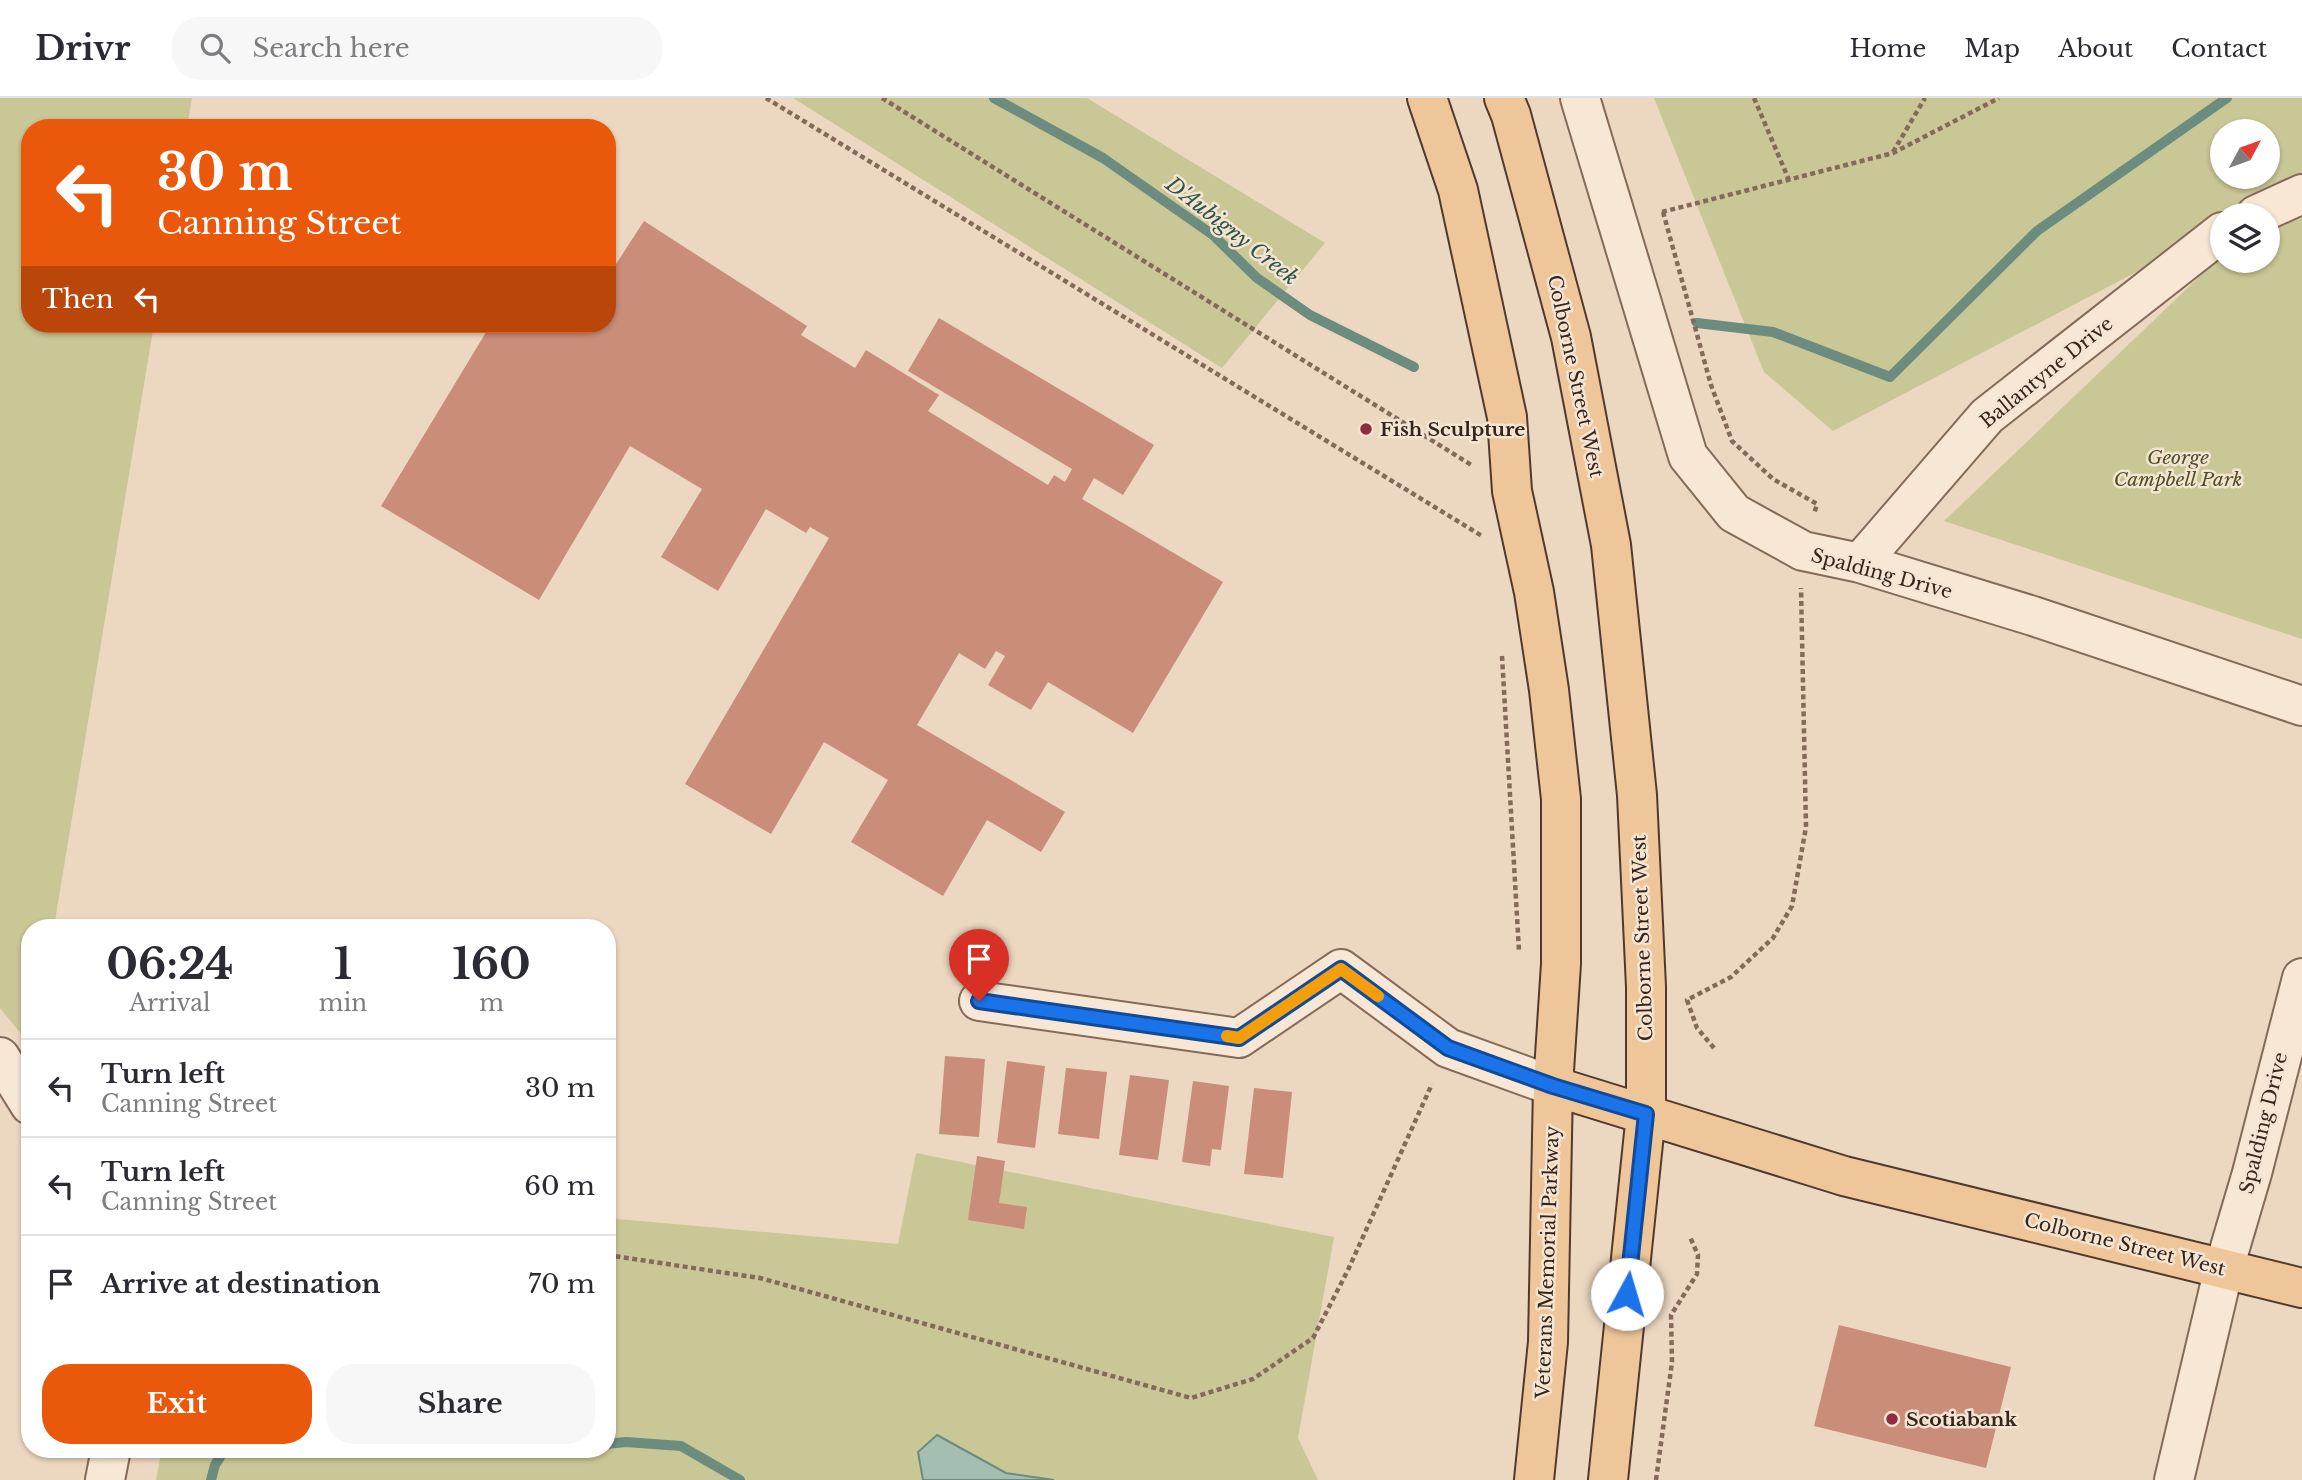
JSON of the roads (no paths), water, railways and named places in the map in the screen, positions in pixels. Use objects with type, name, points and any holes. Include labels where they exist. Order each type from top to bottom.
[{"type":"main road","points":[[1427,98],[1458,190],[1507,417],[1512,491],[1534,592],[1549,690],[1561,813],[1561,964],[1553,1086],[1646,1114],[1608,1480]]},
{"type":"main road","name":"Colborne Street West","points":[[1504,98],[1511,115],[1571,337],[1611,545],[1637,795],[1646,987],[1646,1114],[1844,1176],[2302,1288]]},
{"type":"main road","name":"Veterans Memorial Parkway","points":[[1534,1480],[1548,1342],[1553,1086]]},
{"type":"street","name":"Spalding Drive","points":[[1580,98],[1688,456],[1734,513],[1803,551],[1860,563],[2033,616],[2302,706]]},
{"type":"street","points":[[2280,204],[2302,194]]},
{"type":"street","name":"Ballantyne Drive","points":[[1860,563],[1987,416],[2210,241]]},
{"type":"street","points":[[979,1001],[1239,1038],[1341,969],[1448,1048],[1553,1086]]},
{"type":"street","name":"Spalding Drive","points":[[2174,1480],[2224,1268],[2252,1173],[2302,978]]},
{"type":"street","points":[[0,1057],[21,1091]]},
{"type":"street","points":[[105,1480],[109,1458]]},
{"type":"waterway","name":"D'Aubigny Creek","points":[[994,98],[1103,158],[1213,235],[1257,278],[1310,315],[1414,367]]},
{"type":"waterway","points":[[1697,323],[1773,332],[1890,377],[2037,231],[2227,98]]},
{"type":"waterway","points":[[616,1443],[681,1446],[740,1480]]},
{"type":"waterway","points":[[211,1480],[219,1458]]},
{"type":"place","name":"Fish Sculpture","points":[[1366,429]]},
{"type":"place","name":"Scotiabank","points":[[1892,1419]]},
{"type":"park label","name":"George Campbell Park","points":[[2178,468]]}]
